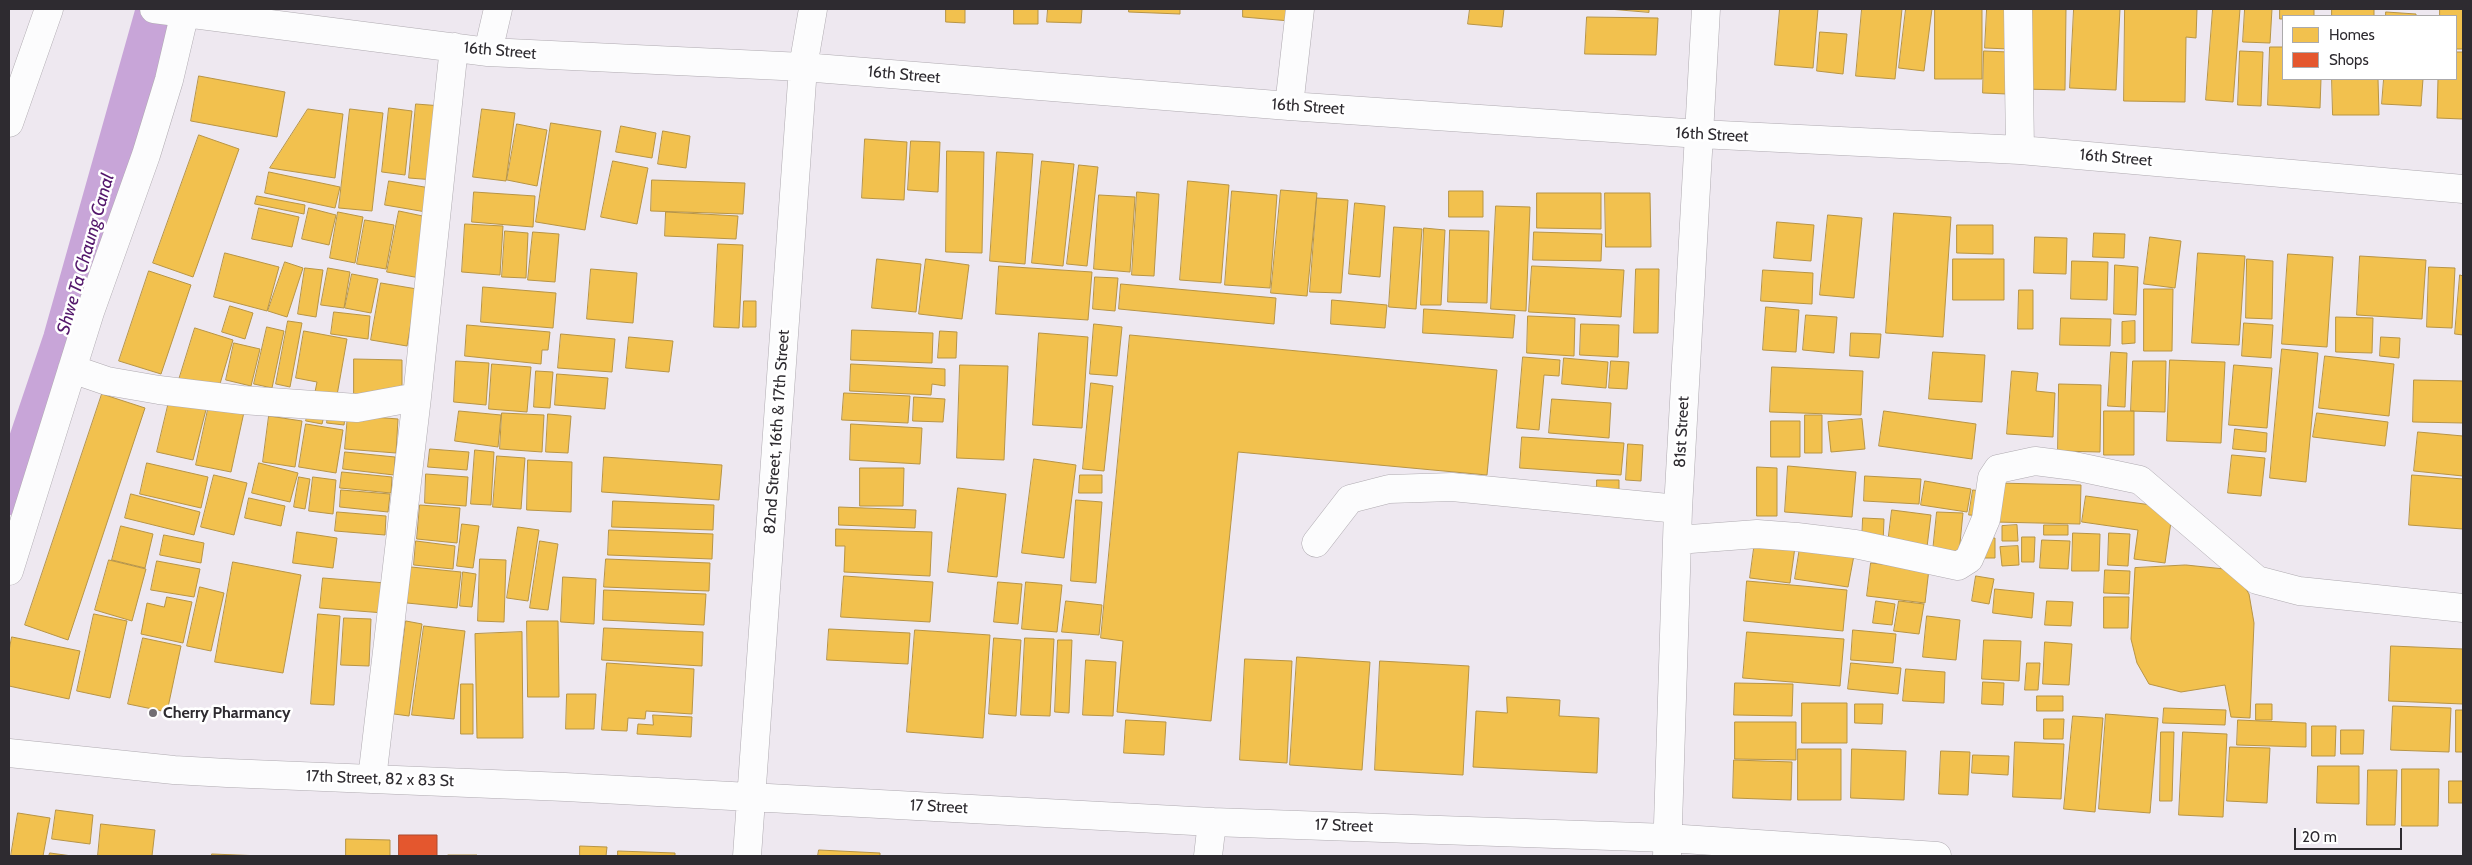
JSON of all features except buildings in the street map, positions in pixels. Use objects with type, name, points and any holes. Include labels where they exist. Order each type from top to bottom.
[{"type":"street","points":[[9,123],[48,9]]},
{"type":"street","points":[[488,52],[498,9]]},
{"type":"street","name":"82nd Street, 16th & 17th Street","points":[[747,856],[803,67],[813,9]]},
{"type":"street","points":[[1289,106],[1300,9]]},
{"type":"street","name":"81st Street","points":[[1668,847],[1678,509],[1706,9]]},
{"type":"street","points":[[2018,9],[2020,150]]},
{"type":"street","points":[[9,571],[90,312],[146,155],[170,80],[180,11]]},
{"type":"street","name":"16th Street","points":[[180,11],[488,52],[803,67],[1289,106],[1700,134],[2020,150],[2463,189]]},
{"type":"street","points":[[372,779],[418,397],[454,47]]},
{"type":"street","points":[[72,370],[116,382],[242,400],[357,408],[418,397]]},
{"type":"street","points":[[1677,540],[1757,534],[1797,537],[1855,544],[1958,566],[1969,559],[1986,519],[1992,478],[1998,469],[2035,461],[2074,466],[2140,480],[2257,580],[2299,591],[2463,608]]},
{"type":"street","points":[[1316,543],[1350,499],[1389,489],[1452,487],[1678,509]]},
{"type":"street","name":"17th Street, 82 x 83 St","points":[[9,754],[174,770],[751,797]]},
{"type":"street","name":"17 Street","points":[[751,797],[1668,847],[1937,856]]},
{"type":"street","points":[[1208,856],[1212,822]]},
{"type":"waterway","name":"Shwe Ta Chaung Canal","points":[[9,496],[62,339],[155,9]]},
{"type":"place","name":"Cherry Pharmancy","points":[[153,713]]}]
